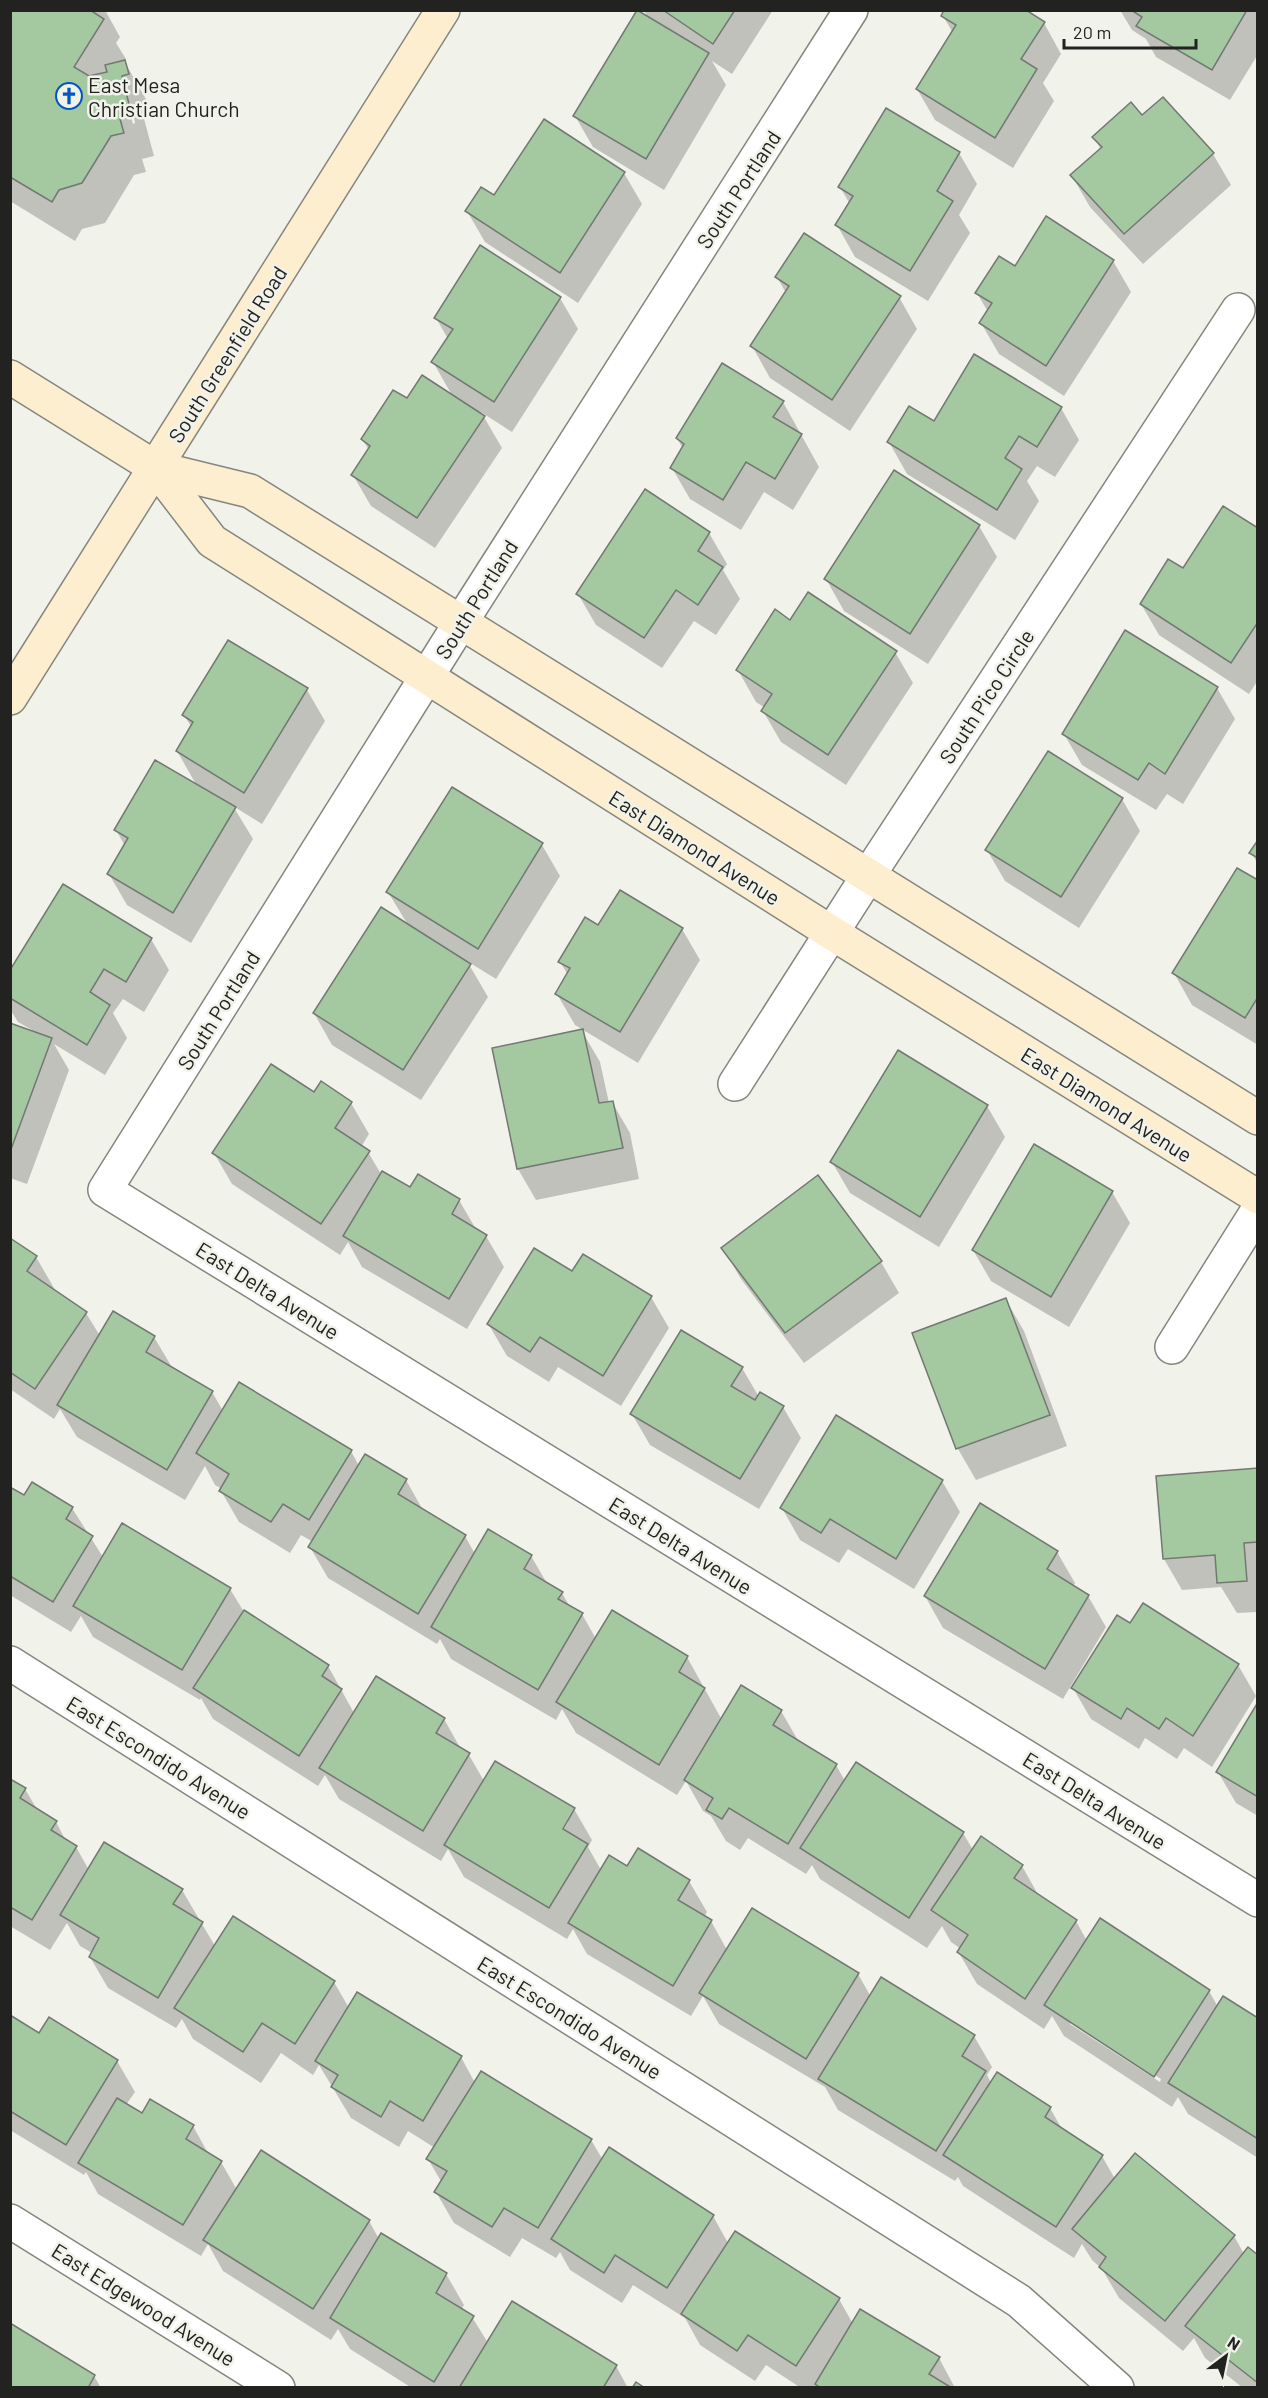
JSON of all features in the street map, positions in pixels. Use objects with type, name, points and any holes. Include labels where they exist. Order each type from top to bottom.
[{"type":"street","name":"South Greenfield Road","points":[[10,698],[443,10]]},
{"type":"street","name":"South Portland","points":[[105,1190],[426,677],[852,10]]},
{"type":"street","name":"South Pico Circle","points":[[735,1084],[868,876],[1238,310]]},
{"type":"street","name":"East Diamond Avenue","points":[[10,377],[156,468],[250,490],[1257,1118]]},
{"type":"street","name":"East Diamond Avenue","points":[[156,468],[212,541],[832,933],[1257,1197]]},
{"type":"street","name":"East Delta Avenue","points":[[105,1190],[1257,1900]]},
{"type":"street","points":[[1172,1347],[1257,1210]]},
{"type":"street","name":"East Escondido Avenue","points":[[10,1663],[1019,2301],[1117,2388]]},
{"type":"street","name":"East Edgewood Avenue","points":[[10,2221],[278,2388]]},
{"type":"building","name":"East Mesa Christian Church","points":[[10,10],[90,10],[104,19],[74,67],[89,76],[107,72],[105,65],[125,60],[129,74],[122,76],[132,116],[120,119],[124,133],[111,136],[82,183],[59,190],[52,202],[10,177]]},
{"type":"building","points":[[637,10],[709,53],[646,159],[573,116]]},
{"type":"building","points":[[663,10],[735,10],[713,44]]},
{"type":"building","points":[[944,10],[1026,10],[1045,22],[1021,59],[1037,69],[995,138],[916,89],[956,25],[941,16]]},
{"type":"building","points":[[1131,10],[1247,10],[1212,70],[1136,26],[1142,17]]},
{"type":"building","points":[[1163,97],[1214,153],[1124,234],[1070,175],[1102,147],[1092,137],[1131,102],[1142,115]]},
{"type":"building","points":[[886,108],[960,152],[937,191],[953,201],[910,271],[835,225],[853,196],[838,187]]},
{"type":"building","points":[[544,119],[625,172],[560,273],[465,211],[481,187],[494,195]]},
{"type":"building","points":[[1046,216],[1114,260],[1046,366],[979,323],[992,303],[975,293],[999,256],[1015,266]]},
{"type":"building","points":[[804,233],[901,296],[832,400],[750,346],[789,286],[775,277]]},
{"type":"building","points":[[480,245],[561,297],[494,402],[431,362],[453,329],[434,318]]},
{"type":"building","points":[[974,354],[1062,407],[1037,447],[1019,436],[1005,458],[1022,469],[997,510],[887,442],[909,406],[934,421]]},
{"type":"building","points":[[722,363],[784,401],[773,417],[802,434],[775,479],[746,462],[723,500],[670,468],[684,444],[676,438]]},
{"type":"building","points":[[422,375],[485,416],[417,518],[351,475],[370,446],[361,439],[393,390],[407,398]]},
{"type":"building","points":[[894,470],[980,525],[910,634],[824,579]]},
{"type":"building","points":[[645,489],[710,532],[698,551],[723,567],[698,605],[676,590],[644,638],[576,594]]},
{"type":"building","points":[[1223,506],[1258,528],[1258,622],[1231,663],[1140,604],[1168,559],[1183,568]]},
{"type":"building","points":[[808,592],[897,651],[828,755],[761,711],[772,694],[736,670],[775,609],[790,620]]},
{"type":"building","points":[[1125,630],[1218,687],[1165,774],[1149,763],[1138,780],[1062,734]]},
{"type":"building","points":[[228,640],[308,688],[244,793],[176,751],[193,722],[182,715]]},
{"type":"building","points":[[1048,751],[1123,798],[1061,897],[985,850]]},
{"type":"building","points":[[155,760],[236,807],[173,913],[107,874],[128,838],[114,830]]},
{"type":"building","points":[[452,787],[543,843],[478,949],[386,892]]},
{"type":"building","points":[[1258,840],[1258,858],[1249,853]]},
{"type":"building","points":[[1237,868],[1258,880],[1258,997],[1245,1018],[1172,973]]},
{"type":"building","points":[[63,884],[152,938],[126,982],[104,969],[90,992],[110,1005],[87,1045],[10,998],[10,970]]},
{"type":"building","points":[[620,890],[683,928],[620,1032],[555,994],[570,968],[558,962],[585,917],[598,925]]},
{"type":"building","points":[[381,907],[471,964],[403,1070],[313,1013]]},
{"type":"building","points":[[10,1023],[52,1038],[10,1152]]},
{"type":"building","points":[[583,1029],[599,1103],[613,1101],[623,1148],[517,1169],[492,1048]]},
{"type":"building","points":[[898,1050],[988,1105],[920,1217],[830,1162]]},
{"type":"building","points":[[271,1064],[314,1092],[321,1081],[352,1102],[335,1128],[370,1151],[321,1224],[212,1153]]},
{"type":"building","points":[[1034,1144],[1113,1191],[1051,1297],[972,1250]]},
{"type":"building","points":[[382,1171],[410,1187],[418,1174],[460,1199],[452,1214],[487,1235],[449,1299],[343,1236]]},
{"type":"building","points":[[818,1175],[882,1261],[785,1333],[721,1248]]},
{"type":"building","points":[[10,1238],[37,1256],[27,1271],[87,1312],[35,1389],[10,1372]]},
{"type":"building","points":[[534,1248],[572,1271],[583,1254],[652,1296],[603,1376],[540,1337],[530,1352],[487,1324]]},
{"type":"building","points":[[1006,1298],[1050,1415],[956,1449],[912,1333]]},
{"type":"building","points":[[113,1311],[155,1336],[146,1352],[213,1391],[167,1470],[57,1405]]},
{"type":"building","points":[[681,1330],[743,1367],[731,1386],[755,1400],[760,1392],[784,1406],[740,1479],[630,1414]]},
{"type":"building","points":[[239,1382],[352,1450],[309,1520],[283,1504],[271,1522],[219,1491],[229,1474],[196,1453]]},
{"type":"building","points":[[836,1415],[943,1480],[896,1559],[830,1519],[821,1533],[780,1508]]},
{"type":"building","points":[[365,1454],[407,1479],[398,1494],[466,1535],[418,1614],[308,1547]]},
{"type":"building","points":[[1258,1468],[1258,1542],[1244,1543],[1247,1581],[1217,1583],[1215,1555],[1163,1559],[1156,1476]]},
{"type":"building","points":[[32,1482],[73,1507],[66,1519],[93,1536],[53,1602],[10,1576],[10,1487],[24,1495]]},
{"type":"building","points":[[980,1503],[1058,1551],[1047,1569],[1089,1595],[1045,1669],[924,1596]]},
{"type":"building","points":[[122,1523],[231,1588],[182,1670],[73,1606]]},
{"type":"building","points":[[488,1529],[532,1555],[524,1569],[563,1592],[558,1599],[583,1613],[538,1690],[431,1627]]},
{"type":"building","points":[[1143,1603],[1239,1664],[1193,1736],[1166,1718],[1159,1729],[1127,1708],[1121,1719],[1071,1688],[1117,1615],[1130,1623]]},
{"type":"building","points":[[244,1610],[329,1665],[322,1676],[342,1689],[299,1756],[193,1688]]},
{"type":"building","points":[[612,1610],[688,1656],[679,1672],[705,1688],[659,1765],[556,1702]]},
{"type":"building","points":[[376,1676],[445,1718],[436,1733],[470,1753],[423,1831],[319,1768]]},
{"type":"building","points":[[741,1685],[782,1710],[773,1725],[837,1764],[788,1844],[729,1808],[722,1819],[706,1810],[713,1798],[684,1780]]},
{"type":"building","points":[[1258,1702],[1258,1797],[1216,1772]]},
{"type":"building","points":[[495,1761],[575,1808],[563,1829],[588,1844],[549,1908],[444,1845]]},
{"type":"building","points":[[856,1762],[964,1832],[909,1918],[800,1848]]},
{"type":"building","points":[[10,1779],[26,1788],[20,1798],[57,1821],[51,1830],[77,1846],[32,1920],[10,1907]]},
{"type":"building","points":[[981,1836],[1023,1865],[1014,1878],[1077,1920],[1025,1999],[957,1952],[968,1935],[931,1910]]},
{"type":"building","points":[[104,1842],[183,1889],[173,1904],[203,1922],[158,1998],[89,1957],[99,1938],[60,1915]]},
{"type":"building","points":[[638,1848],[690,1880],[678,1900],[712,1920],[673,1986],[568,1923],[609,1855],[627,1866]]},
{"type":"building","points":[[752,1908],[859,1973],[806,2059],[699,1993]]},
{"type":"building","points":[[233,1916],[335,1981],[295,2044],[262,2023],[243,2052],[174,2008]]},
{"type":"building","points":[[1100,1918],[1210,1990],[1154,2077],[1044,2005]]},
{"type":"building","points":[[881,1977],[975,2035],[962,2056],[986,2071],[936,2151],[818,2079]]},
{"type":"building","points":[[357,1992],[462,2056],[423,2121],[390,2101],[381,2117],[331,2087],[338,2075],[315,2061]]},
{"type":"building","points":[[1223,1996],[1258,2018],[1258,2139],[1168,2083]]},
{"type":"building","points":[[10,2015],[39,2033],[49,2017],[118,2060],[66,2145],[10,2111]]},
{"type":"building","points":[[481,2071],[592,2139],[538,2228],[504,2208],[492,2227],[434,2192],[447,2171],[426,2159]]},
{"type":"building","points":[[997,2072],[1051,2107],[1045,2117],[1103,2155],[1056,2227],[943,2155]]},
{"type":"building","points":[[117,2098],[142,2113],[150,2099],[194,2125],[186,2139],[222,2161],[183,2225],[78,2163]]},
{"type":"building","points":[[609,2147],[714,2215],[667,2288],[615,2255],[604,2273],[551,2239]]},
{"type":"building","points":[[261,2150],[370,2220],[313,2309],[203,2240]]},
{"type":"building","points":[[1135,2153],[1235,2235],[1165,2321],[1099,2267],[1106,2257],[1072,2229]]},
{"type":"building","points":[[735,2231],[840,2298],[796,2366],[748,2335],[737,2351],[681,2314]]},
{"type":"building","points":[[381,2233],[447,2273],[436,2293],[474,2316],[434,2382],[330,2318]]},
{"type":"building","points":[[1248,2247],[1258,2255],[1258,2383],[1185,2326]]},
{"type":"building","points":[[512,2301],[617,2365],[603,2388],[459,2388]]},
{"type":"building","points":[[860,2309],[940,2357],[929,2374],[952,2388],[821,2388],[815,2384]]},
{"type":"building","points":[[10,2323],[95,2375],[88,2388],[10,2388]]},
{"type":"building","points":[[636,2382],[645,2388],[632,2388]]},
{"type":"place","name":"East Mesa Christian Church","points":[[69,96]]}]
